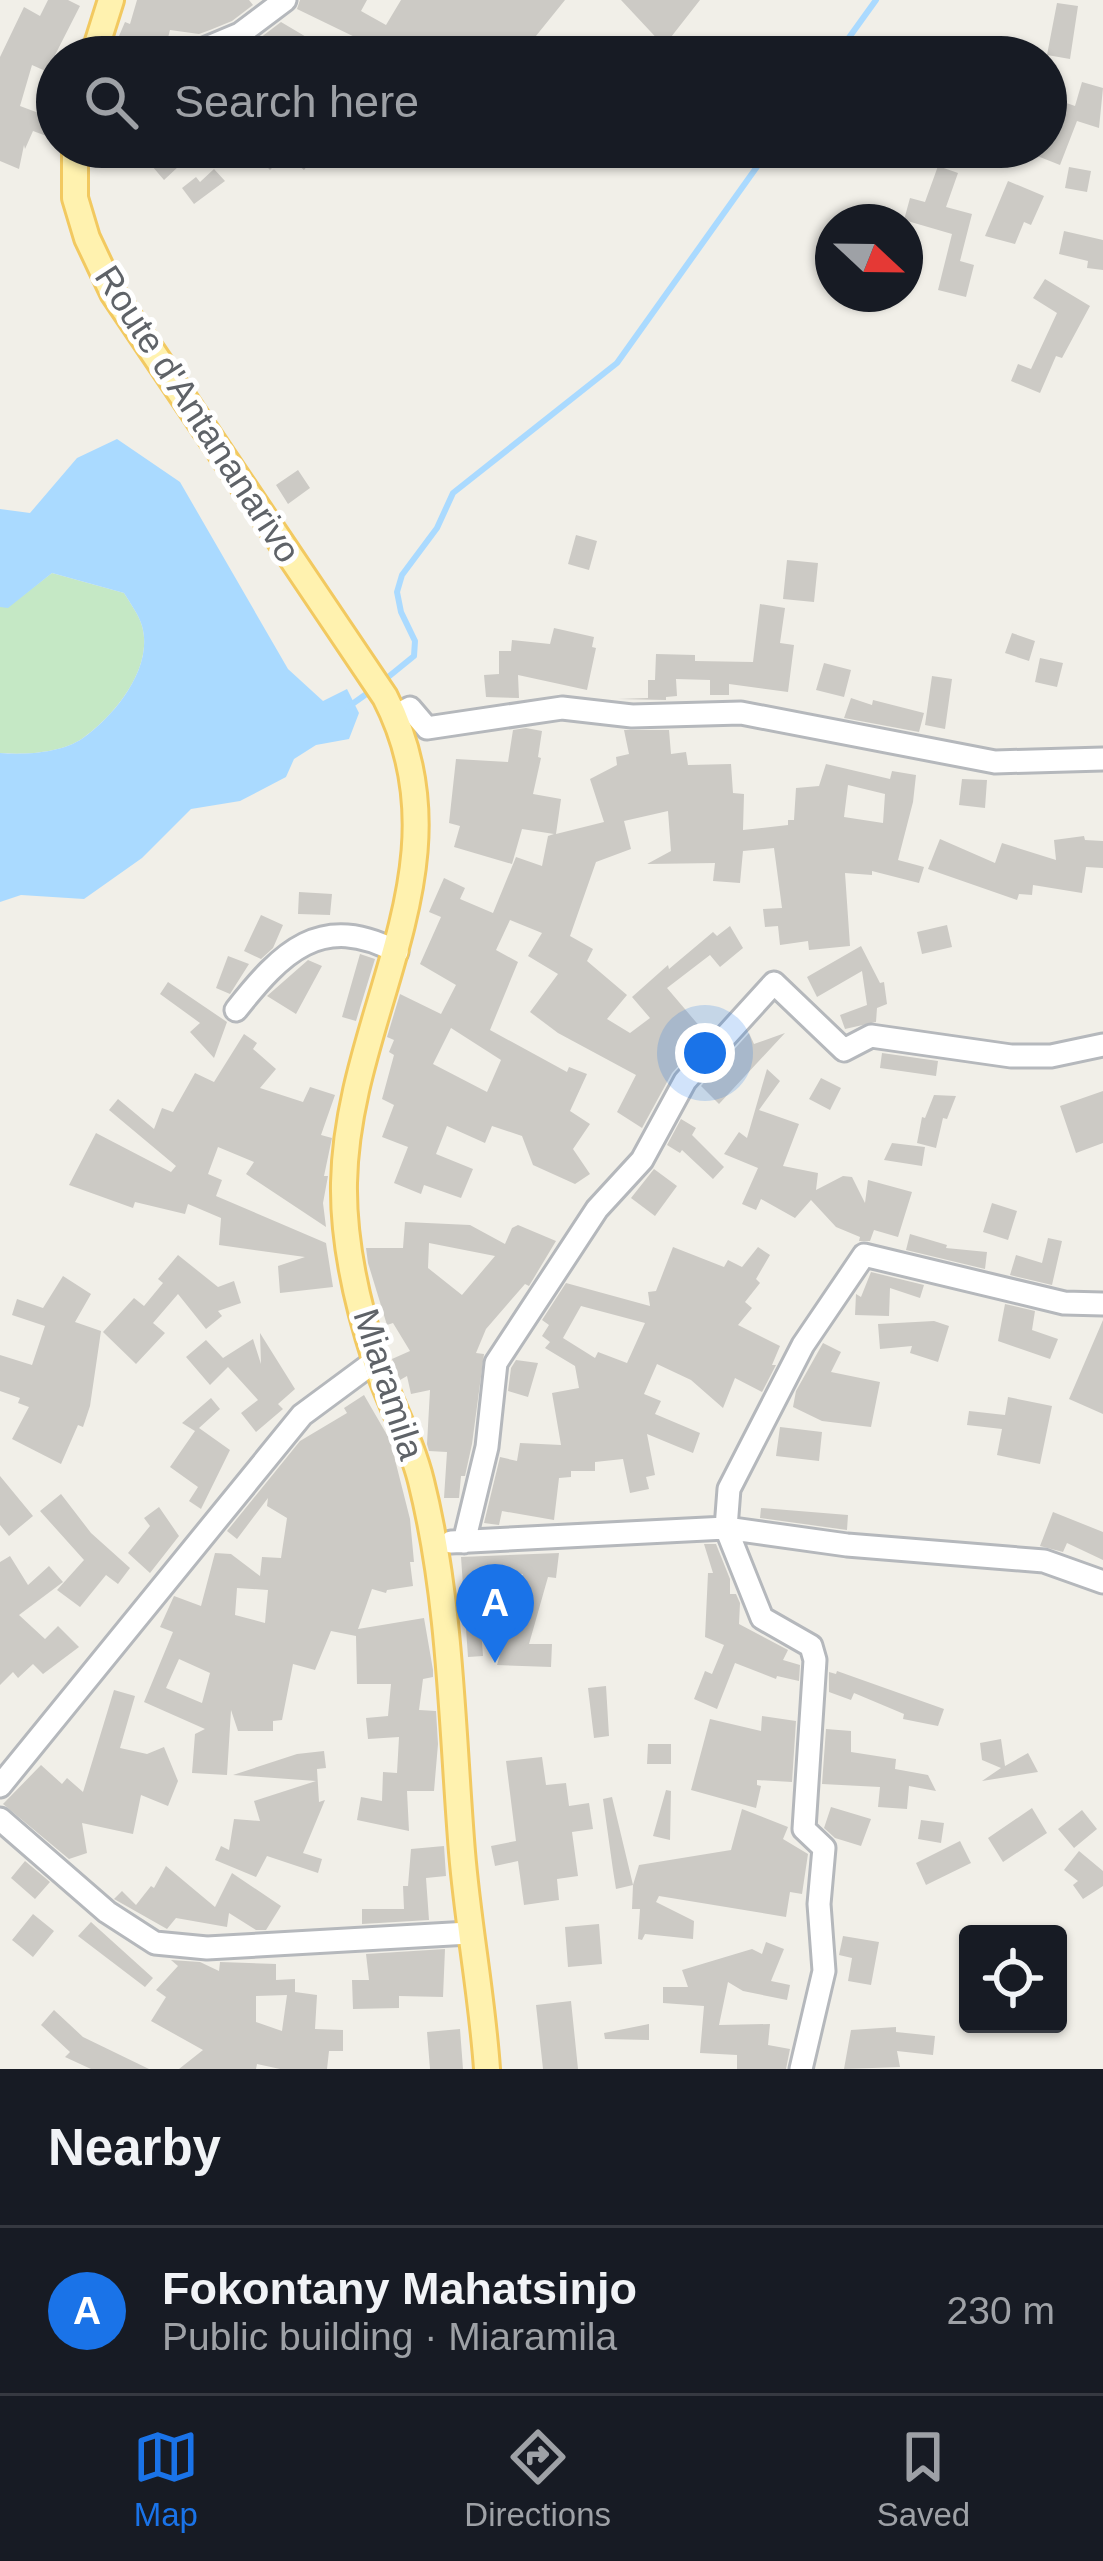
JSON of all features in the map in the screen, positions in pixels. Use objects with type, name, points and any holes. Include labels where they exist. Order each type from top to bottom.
[{"type":"main road","points":[[100,36],[111,0]]},
{"type":"main road","name":"Route d'Antananarivo","points":[[75,168],[75,198],[87,238],[113,293],[393,713]]},
{"type":"main road","name":"Miaramila","points":[[393,713],[410,754],[417,830],[409,908],[362,1057],[346,1138],[344,1188],[348,1242],[375,1361],[420,1478],[433,1543],[469,1933],[484,2018],[487,2069]]},
{"type":"street","points":[[235,36],[285,0]]},
{"type":"street","points":[[393,713],[410,708],[427,728],[562,708],[632,716],[741,713],[995,762],[1103,759]]},
{"type":"street","points":[[236,1010],[295,946],[316,939],[356,937],[397,952]]},
{"type":"street","points":[[464,1542],[487,1447],[496,1363],[597,1209],[642,1160],[685,1081],[774,983],[844,1050],[871,1036],[1011,1056],[1051,1056],[1103,1045]]},
{"type":"street","points":[[801,2069],[824,1971],[818,1904],[824,1848],[804,1829],[815,1660],[811,1646],[762,1618],[726,1528],[729,1489],[802,1345],[864,1255],[1064,1303],[1103,1304]]},
{"type":"street","points":[[0,1786],[302,1415],[375,1361]]},
{"type":"street","points":[[433,1543],[726,1528],[847,1545],[1044,1561],[1103,1582]]},
{"type":"street","points":[[0,1819],[107,1912],[154,1943],[207,1948],[469,1933]]},
{"type":"green space","points":[[52,573],[124,593],[142,626],[142,658],[129,690],[83,738],[43,752],[0,753],[0,607],[8,607]]},
{"type":"water","points":[[117,439],[180,482],[288,669],[323,701],[347,689],[359,713],[349,739],[316,745],[294,759],[286,777],[240,801],[191,809],[142,858],[84,899],[21,895],[0,902],[0,753],[43,752],[83,738],[129,690],[144,642],[141,622],[124,593],[52,573],[8,608],[0,607],[0,509],[30,513],[77,458]]},
{"type":"building","points":[[48,0],[68,0],[80,6],[65,36],[36,36],[36,67],[32,65],[20,106],[36,112],[36,132],[25,149],[24,145],[19,169],[0,161],[0,57],[24,7],[40,16]]},
{"type":"building","points":[[137,0],[249,0],[253,5],[232,21],[199,34],[170,30],[168,36],[119,36],[125,22],[130,24]]},
{"type":"building","points":[[300,0],[367,0],[361,11],[386,25],[401,0],[565,0],[536,36],[353,36],[297,9]]},
{"type":"building","points":[[621,0],[700,0],[672,36],[655,36]]},
{"type":"building","points":[[1057,3],[1078,6],[1070,59],[1067,36],[1051,36]]},
{"type":"building","points":[[281,22],[305,36],[263,36]]},
{"type":"building","points":[[1082,82],[1103,88],[1099,128],[1077,121],[1067,147],[1067,103],[1075,106]]},
{"type":"building","points":[[1069,167],[1091,171],[1087,192],[1065,188]]},
{"type":"building","points":[[154,168],[177,168],[164,180]]},
{"type":"building","points":[[937,168],[958,173],[946,207],[972,214],[960,261],[974,265],[966,297],[938,290],[952,234],[923,226],[923,204],[908,204],[910,198],[925,202]]},
{"type":"building","points":[[214,169],[225,181],[194,204],[182,188],[196,177],[200,182]]},
{"type":"building","points":[[1008,181],[1044,196],[1031,225],[1024,222],[1015,244],[985,236]]},
{"type":"building","points":[[1064,231],[1103,240],[1103,270],[1059,254]]},
{"type":"building","points":[[1045,279],[1090,306],[1062,358],[1056,356],[1040,393],[1011,381],[1018,364],[1031,369],[1057,313],[1033,298]]},
{"type":"building","points":[[298,470],[310,488],[288,504],[276,485]]},
{"type":"building","points":[[576,535],[597,541],[589,570],[568,564]]},
{"type":"building","points":[[787,560],[818,563],[814,602],[783,599]]},
{"type":"building","points":[[760,604],[785,608],[780,643],[794,645],[788,692],[729,684],[729,695],[710,695],[710,680],[676,679],[677,696],[666,700],[618,699],[648,698],[648,680],[655,680],[656,654],[695,655],[695,661],[753,662]]},
{"type":"building","points":[[554,628],[594,637],[587,690],[518,675],[519,698],[486,697],[484,675],[499,674],[499,651],[511,651],[512,640],[550,644]]},
{"type":"building","points":[[1012,633],[1035,641],[1029,661],[1005,653]]},
{"type":"building","points":[[1040,658],[1063,663],[1057,687],[1035,682]]},
{"type":"building","points":[[824,663],[851,670],[844,697],[816,690]]},
{"type":"building","points":[[932,676],[952,679],[945,729],[925,725]]},
{"type":"building","points":[[851,698],[924,713],[919,732],[844,718]]},
{"type":"building","points":[[513,730],[542,731],[533,794],[561,799],[556,834],[604,822],[590,779],[617,765],[616,757],[629,754],[624,730],[669,730],[671,754],[686,752],[688,765],[731,764],[733,793],[744,794],[743,830],[788,825],[788,820],[794,820],[796,788],[819,786],[826,764],[890,779],[892,771],[916,775],[898,860],[924,867],[919,883],[872,871],[872,875],[845,873],[850,946],[809,950],[808,941],[780,945],[778,926],[765,927],[763,909],[782,908],[774,848],[743,851],[740,883],[713,881],[715,863],[647,864],[671,851],[668,811],[624,821],[631,849],[596,862],[570,936],[593,949],[587,961],[627,995],[607,1019],[630,1033],[650,1018],[632,997],[713,932],[717,936],[730,926],[743,948],[720,967],[710,955],[667,988],[707,1035],[672,1073],[642,1128],[617,1112],[636,1075],[558,1033],[530,1012],[558,974],[528,956],[542,933],[510,920],[496,950],[518,962],[490,1030],[567,1072],[569,1067],[587,1074],[570,1111],[590,1124],[573,1149],[590,1174],[575,1184],[533,1165],[522,1136],[492,1126],[485,1143],[447,1126],[436,1154],[473,1169],[461,1198],[424,1185],[421,1194],[394,1183],[408,1147],[382,1137],[394,1105],[382,1099],[394,1055],[389,1052],[394,1040],[387,1037],[400,994],[441,1014],[456,985],[420,964],[441,917],[429,912],[444,878],[465,888],[460,899],[493,913],[516,857],[542,866],[548,836],[554,834],[522,829],[512,864],[454,847],[460,826],[449,823],[456,759],[508,762]],"holes":[[[848,785],[885,794],[883,823],[844,817]],[[451,1028],[501,1060],[487,1092],[433,1064]]]},
{"type":"building","points":[[962,779],[987,780],[985,808],[959,805]]},
{"type":"building","points":[[1084,836],[1085,840],[1103,841],[1103,868],[1086,867],[1082,893],[1033,885],[1032,895],[1019,894],[1017,900],[928,869],[940,839],[995,863],[1002,843],[1056,860],[1054,840]]},
{"type":"building","points":[[299,892],[332,894],[330,915],[298,914]]},
{"type":"building","points":[[261,915],[283,925],[273,948],[261,959],[244,951]]},
{"type":"building","points":[[947,925],[952,947],[922,954],[917,932]]},
{"type":"building","points":[[861,946],[880,983],[884,982],[887,1004],[877,1008],[876,1022],[845,1029],[840,1015],[867,1005],[862,971],[817,997],[807,977]]},
{"type":"building","points":[[360,954],[375,959],[356,1021],[342,1017]]},
{"type":"building","points":[[228,956],[249,964],[230,994],[216,988]]},
{"type":"building","points":[[308,960],[322,966],[296,1014],[267,996]]},
{"type":"building","points":[[168,982],[227,1022],[214,1058],[190,1032],[200,1023],[160,994]]},
{"type":"building","points":[[749,1033],[754,1044],[785,1033],[719,1104],[701,1086]]},
{"type":"building","points":[[244,1034],[276,1069],[260,1088],[303,1102],[310,1087],[335,1095],[321,1135],[332,1138],[324,1176],[328,1176],[323,1203],[326,1227],[246,1174],[254,1162],[218,1147],[208,1174],[222,1180],[216,1196],[326,1243],[333,1287],[280,1293],[278,1266],[305,1257],[219,1245],[221,1218],[188,1204],[185,1214],[135,1202],[133,1208],[69,1185],[96,1133],[171,1172],[176,1166],[109,1110],[118,1099],[154,1129],[162,1108],[173,1112],[195,1073],[214,1082]]},
{"type":"building","points":[[882,1053],[938,1061],[936,1076],[880,1068]]},
{"type":"building","points":[[767,1069],[780,1081],[759,1110],[799,1124],[783,1166],[818,1173],[816,1190],[843,1176],[852,1177],[865,1203],[868,1180],[912,1192],[898,1237],[874,1230],[870,1241],[859,1241],[860,1237],[836,1227],[811,1200],[795,1218],[761,1199],[756,1210],[742,1204],[758,1168],[724,1154],[739,1132],[747,1138]]},
{"type":"building","points":[[821,1078],[841,1088],[830,1110],[809,1099]]},
{"type":"building","points":[[1103,1091],[1103,1143],[1076,1153],[1060,1106]]},
{"type":"building","points":[[934,1095],[956,1096],[947,1119],[943,1118],[936,1148],[917,1143],[922,1117]]},
{"type":"building","points":[[681,1119],[696,1128],[692,1135],[724,1167],[713,1179],[682,1150],[667,1145]]},
{"type":"building","points":[[892,1143],[925,1147],[922,1166],[884,1160]]},
{"type":"building","points":[[654,1169],[677,1186],[655,1216],[631,1198]]},
{"type":"building","points":[[992,1203],[1017,1211],[1008,1240],[983,1232]]},
{"type":"building","points":[[405,1222],[470,1225],[505,1244],[518,1225],[556,1241],[529,1286],[525,1284],[486,1329],[476,1353],[484,1354],[459,1498],[444,1498],[447,1452],[429,1451],[427,1444],[430,1390],[411,1394],[407,1376],[400,1380],[392,1359],[410,1351],[393,1323],[387,1325],[368,1263],[366,1248],[403,1248]],"holes":[[[429,1243],[495,1256],[462,1295],[428,1268]]]},
{"type":"building","points":[[910,1234],[946,1248],[987,1252],[985,1269],[906,1250]]},
{"type":"building","points":[[1048,1238],[1062,1241],[1052,1285],[1010,1275],[1016,1255],[1042,1263]]},
{"type":"building","points":[[673,1247],[724,1267],[728,1260],[742,1267],[758,1247],[770,1255],[756,1279],[760,1283],[745,1302],[752,1308],[738,1325],[780,1346],[762,1392],[735,1378],[723,1408],[691,1380],[657,1364],[644,1394],[661,1401],[655,1414],[700,1433],[693,1453],[647,1434],[655,1475],[646,1477],[649,1489],[630,1493],[623,1459],[595,1462],[595,1471],[571,1471],[571,1477],[559,1478],[554,1520],[502,1511],[499,1525],[484,1523],[500,1457],[517,1461],[520,1443],[561,1445],[552,1393],[579,1388],[575,1366],[545,1348],[550,1342],[542,1336],[549,1325],[542,1320],[566,1283],[650,1306],[648,1292],[656,1291]],"holes":[[[581,1306],[645,1323],[627,1363],[598,1352],[595,1358],[563,1338]]]},
{"type":"building","points":[[178,1255],[218,1287],[234,1281],[241,1303],[218,1311],[222,1316],[206,1329],[178,1294],[153,1323],[165,1333],[136,1364],[103,1332],[134,1298],[144,1306]]},
{"type":"building","points":[[871,1272],[924,1285],[920,1298],[890,1288],[889,1316],[855,1315],[856,1294],[861,1297]]},
{"type":"building","points":[[63,1276],[91,1294],[75,1322],[101,1331],[90,1406],[61,1464],[12,1439],[29,1407],[0,1391],[0,1355],[32,1365],[45,1326],[12,1315],[17,1299],[43,1308]]},
{"type":"building","points":[[1005,1304],[1035,1311],[1032,1330],[1058,1339],[1050,1359],[998,1341]]},
{"type":"building","points":[[1103,1320],[1103,1414],[1069,1399]]},
{"type":"building","points":[[934,1321],[949,1326],[938,1362],[910,1353],[912,1346],[880,1349],[878,1324]]},
{"type":"building","points":[[260,1333],[295,1389],[278,1404],[283,1409],[256,1432],[241,1413],[258,1400],[228,1367],[210,1385],[186,1357],[206,1340],[223,1358],[253,1339],[261,1364]]},
{"type":"building","points":[[823,1343],[841,1352],[831,1372],[880,1382],[871,1427],[822,1421],[793,1407],[796,1391]]},
{"type":"building","points":[[516,1360],[538,1363],[528,1397],[508,1391]]},
{"type":"building","points":[[364,1395],[390,1440],[410,1519],[413,1586],[386,1593],[372,1589],[358,1629],[424,1618],[433,1677],[423,1679],[419,1710],[436,1711],[438,1744],[434,1791],[407,1791],[409,1831],[357,1820],[361,1797],[382,1801],[383,1772],[397,1773],[399,1737],[368,1739],[366,1718],[388,1716],[391,1684],[357,1684],[356,1636],[331,1631],[315,1670],[293,1664],[282,1720],[273,1721],[273,1731],[238,1731],[231,1710],[227,1775],[192,1773],[195,1734],[205,1729],[144,1702],[173,1632],[160,1627],[174,1596],[201,1606],[215,1553],[231,1554],[260,1576],[262,1557],[281,1558],[287,1518],[267,1506],[268,1498],[237,1539],[227,1531],[300,1441],[347,1413],[344,1408]],"holes":[[[237,1588],[268,1590],[265,1623],[235,1615]],[[179,1659],[210,1673],[202,1703],[166,1688]]]},
{"type":"building","points":[[1008,1397],[1052,1406],[1040,1464],[997,1455],[1002,1429],[967,1425],[969,1411],[1005,1415]]},
{"type":"building","points":[[211,1398],[220,1409],[199,1428],[230,1450],[201,1509],[189,1501],[198,1487],[170,1467],[195,1431],[182,1423]]},
{"type":"building","points":[[780,1427],[822,1432],[819,1461],[776,1456]]},
{"type":"building","points":[[0,1476],[33,1516],[9,1536],[0,1525]]},
{"type":"building","points":[[61,1494],[91,1533],[130,1568],[118,1584],[106,1575],[80,1607],[57,1590],[84,1560],[40,1511]]},
{"type":"building","points":[[159,1507],[179,1536],[150,1573],[128,1553],[150,1526],[144,1518]]},
{"type":"building","points":[[761,1508],[848,1515],[847,1530],[760,1518]]},
{"type":"building","points":[[1053,1512],[1103,1532],[1103,1560],[1067,1543],[1063,1552],[1040,1546]]},
{"type":"building","points":[[704,1544],[716,1544],[730,1579],[730,1594],[736,1594],[740,1603],[739,1624],[788,1650],[783,1660],[800,1665],[799,1681],[776,1679],[735,1663],[717,1709],[694,1699],[705,1671],[712,1674],[724,1645],[705,1637],[708,1573],[713,1573]]},
{"type":"building","points":[[559,1553],[556,1578],[548,1577],[529,1644],[552,1644],[551,1667],[497,1665],[523,1574],[477,1574],[483,1656],[468,1657],[461,1557]]},
{"type":"building","points":[[10,1556],[28,1585],[49,1566],[63,1582],[19,1615],[45,1639],[58,1626],[79,1647],[43,1674],[33,1664],[18,1678],[13,1672],[0,1685],[0,1562]]},
{"type":"building","points":[[829,1672],[944,1709],[938,1726],[903,1719],[904,1714],[854,1693],[851,1700],[829,1692]]},
{"type":"building","points":[[606,1686],[609,1736],[594,1738],[588,1688]]},
{"type":"building","points":[[114,1690],[135,1696],[120,1748],[147,1754],[164,1747],[178,1781],[168,1806],[141,1795],[133,1834],[82,1823],[87,1853],[69,1859],[3,1804],[41,1765],[62,1784],[67,1778],[83,1792]]},
{"type":"building","points":[[762,1716],[796,1721],[792,1782],[757,1780],[761,1786],[756,1808],[691,1790],[710,1719],[761,1731]]},
{"type":"building","points":[[826,1729],[851,1731],[851,1752],[896,1759],[895,1769],[928,1775],[936,1791],[909,1786],[907,1809],[878,1807],[880,1787],[822,1784]]},
{"type":"building","points":[[1001,1739],[1005,1766],[1028,1753],[1038,1772],[982,1781],[1001,1768],[982,1760],[980,1743]]},
{"type":"building","points":[[648,1744],[671,1744],[671,1764],[647,1764]]},
{"type":"building","points":[[324,1751],[326,1768],[317,1769],[319,1802],[325,1800],[303,1853],[322,1859],[318,1873],[267,1856],[256,1877],[215,1860],[221,1846],[229,1850],[234,1819],[260,1821],[254,1801],[316,1781],[233,1775],[297,1754]]},
{"type":"building","points":[[542,1757],[546,1785],[566,1783],[569,1806],[589,1803],[593,1829],[572,1832],[578,1876],[557,1879],[559,1900],[524,1905],[518,1861],[495,1866],[491,1846],[516,1841],[506,1761]]},
{"type":"building","points":[[666,1790],[671,1791],[670,1840],[653,1836]]},
{"type":"building","points":[[612,1797],[633,1885],[616,1889],[603,1799]]},
{"type":"building","points":[[831,1807],[871,1819],[861,1846],[835,1838],[824,1828]]},
{"type":"building","points":[[1032,1808],[1047,1833],[1003,1862],[988,1838]]},
{"type":"building","points":[[742,1809],[788,1827],[783,1839],[808,1854],[802,1894],[790,1892],[786,1917],[659,1896],[656,1902],[694,1921],[693,1939],[645,1934],[638,1939],[640,1909],[632,1909],[639,1865],[731,1850]]},
{"type":"building","points":[[1082,1810],[1097,1829],[1074,1848],[1058,1829]]},
{"type":"building","points":[[921,1820],[944,1823],[941,1843],[918,1839]]},
{"type":"building","points":[[960,1841],[971,1863],[926,1885],[916,1863]]},
{"type":"building","points":[[444,1846],[446,1876],[426,1878],[429,1920],[362,1924],[362,1909],[404,1909],[403,1886],[408,1886],[411,1849]]},
{"type":"building","points":[[1079,1851],[1103,1871],[1103,1886],[1083,1899],[1073,1885],[1078,1881],[1064,1870]]},
{"type":"building","points":[[25,1861],[50,1882],[35,1899],[11,1878]]},
{"type":"building","points":[[166,1866],[215,1907],[232,1873],[281,1906],[266,1930],[256,1930],[229,1913],[227,1927],[176,1918],[167,1929],[114,1899],[122,1891],[136,1905],[154,1888]]},
{"type":"building","points":[[33,1914],[54,1931],[33,1957],[12,1940]]},
{"type":"building","points":[[91,1922],[153,1978],[145,1987],[78,1936]]},
{"type":"building","points":[[599,1924],[602,1964],[568,1967],[565,1927]]},
{"type":"building","points":[[843,1936],[879,1942],[871,1985],[848,1981],[852,1958],[839,1955]]},
{"type":"building","points":[[766,1942],[784,1949],[771,1981],[790,1985],[787,2000],[743,1991],[728,1982],[719,2025],[770,2024],[768,2045],[790,2049],[786,2069],[737,2069],[737,2055],[700,2053],[704,2006],[663,2003],[663,1987],[688,1987],[682,1970],[752,1949],[762,1954]]},
{"type":"building","points":[[445,1949],[443,1997],[399,1996],[399,2008],[353,2009],[352,1980],[369,1980],[366,1954]]},
{"type":"building","points":[[171,1960],[200,1962],[219,1971],[220,1962],[276,1964],[276,1980],[295,1979],[295,1992],[317,1995],[315,2029],[343,2030],[343,2051],[329,2051],[327,2069],[257,2064],[256,2069],[179,2069],[203,2050],[151,2021],[166,1997],[156,1990],[178,1966]],"holes":[[[287,1995],[282,2031],[256,2022],[256,1996]]]},
{"type":"building","points":[[571,2001],[578,2069],[543,2069],[536,2005]]},
{"type":"building","points":[[54,2010],[83,2037],[149,2069],[91,2069],[65,2057],[70,2052],[41,2025]]},
{"type":"building","points":[[649,2024],[649,2040],[605,2039],[604,2033]]},
{"type":"building","points":[[896,2027],[896,2032],[935,2036],[933,2055],[897,2051],[900,2067],[844,2069],[851,2030]]},
{"type":"building","points":[[460,2029],[463,2069],[430,2069],[427,2032]]},
{"type":"waterway","points":[[850,36],[876,0]]},
{"type":"waterway","points":[[382,682],[414,656],[415,641],[397,592],[402,575],[437,528],[453,493],[617,363],[756,168]]},
{"type":"waterway","points":[[348,707],[372,690]]},
{"type":"place","name":"Fokontany Mahatsinjo","points":[[495,1663]]}]
